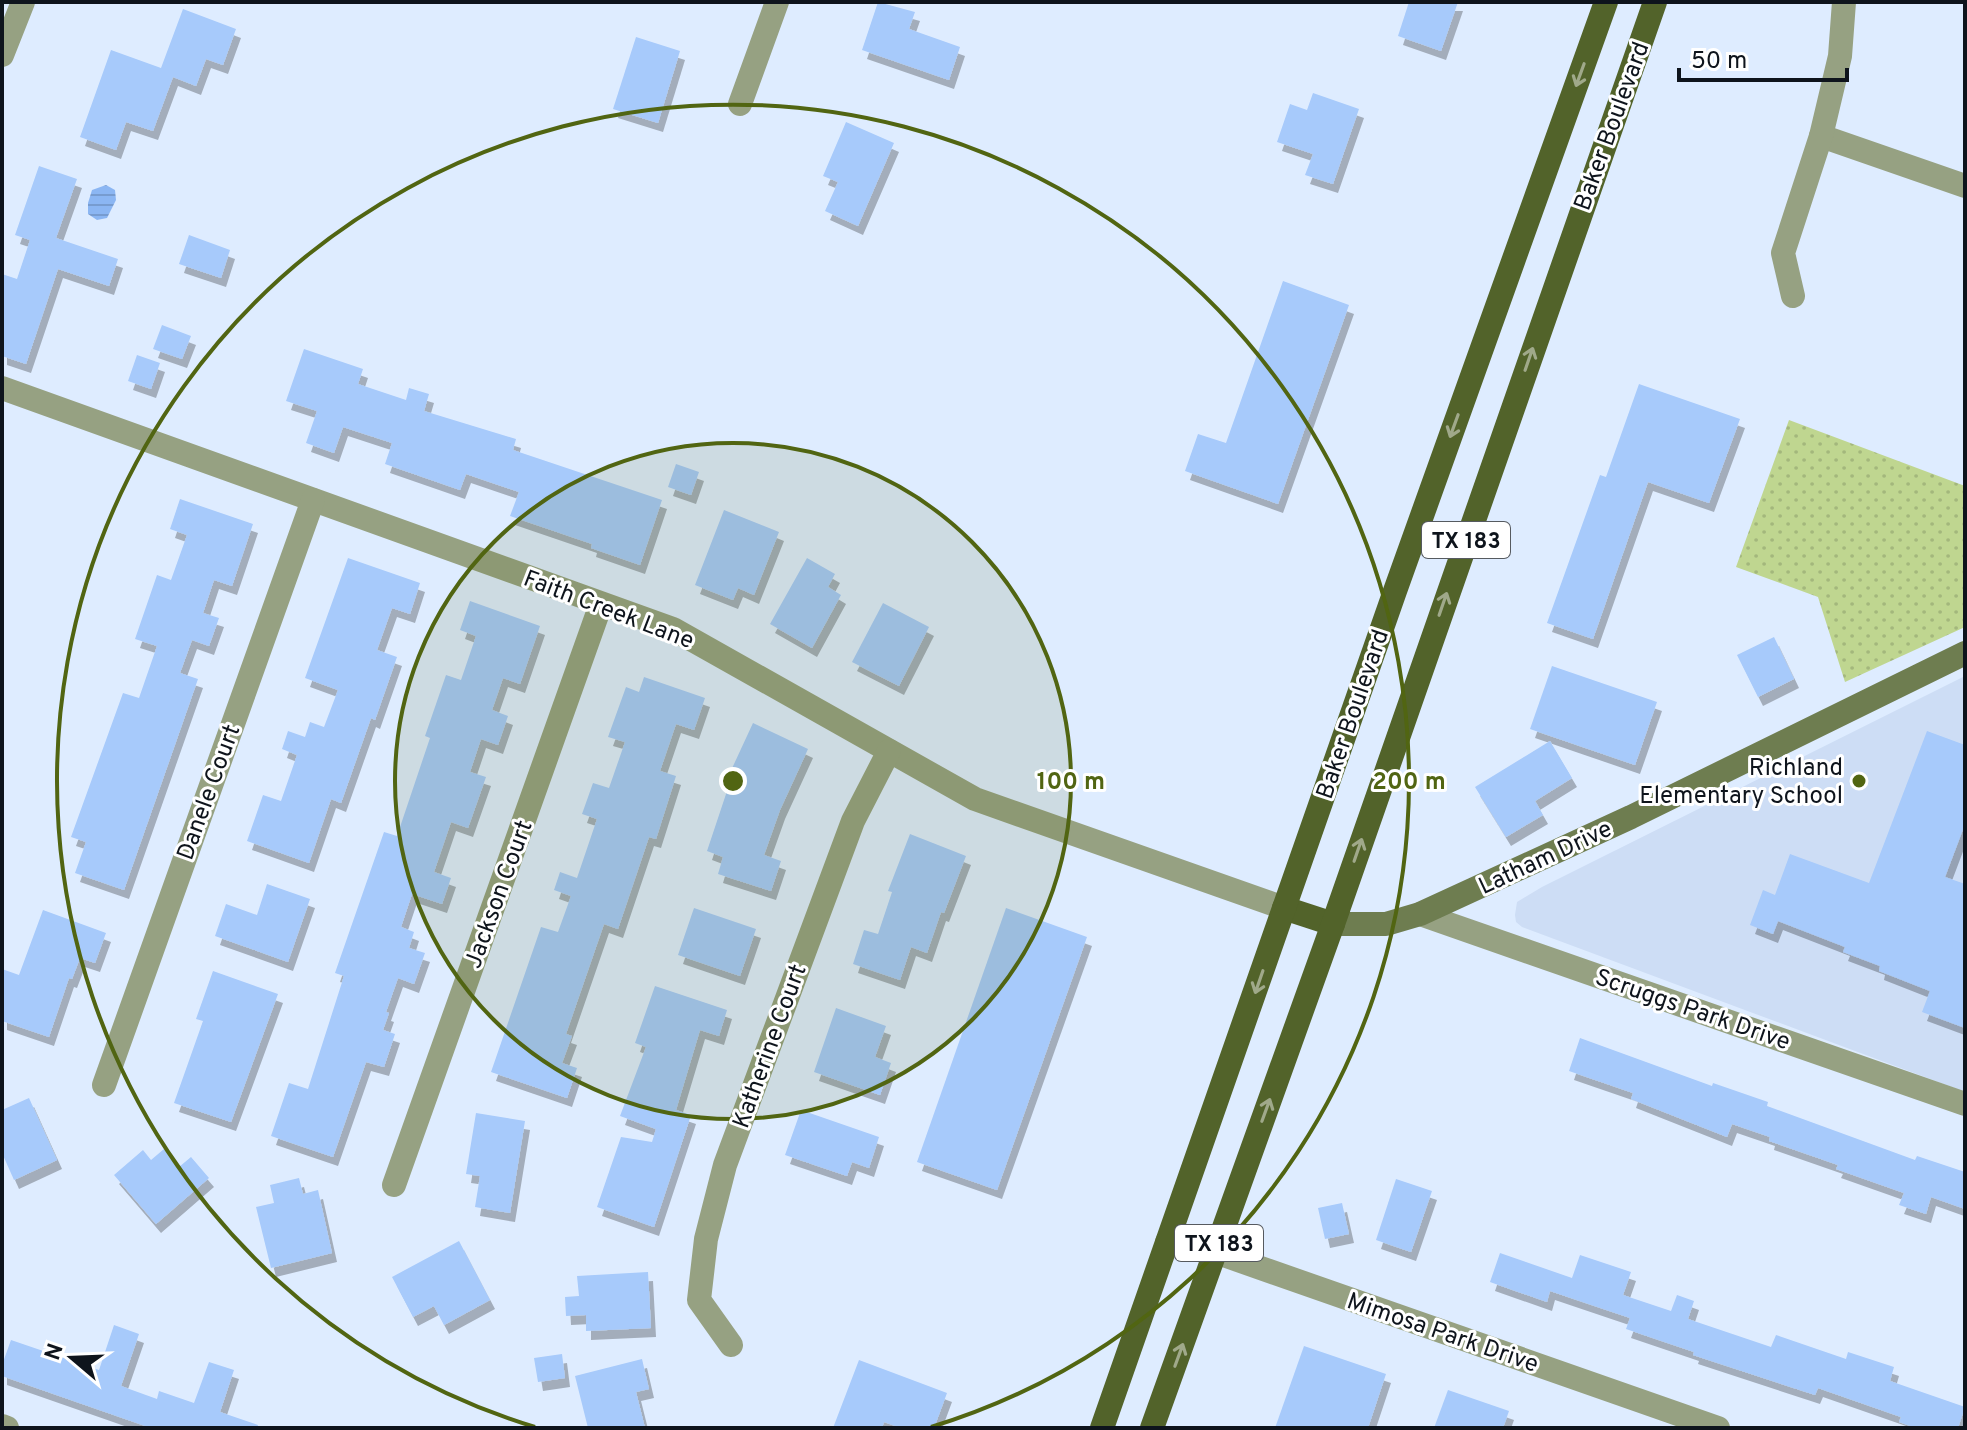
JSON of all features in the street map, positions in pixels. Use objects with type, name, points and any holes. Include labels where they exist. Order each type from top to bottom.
[{"type":"main road","name":"Baker Boulevard","points":[[1102,1428],[1606,2]]},
{"type":"main road","name":"Baker Boulevard","points":[[1152,1428],[1333,924],[1599,155],[1655,2]]},
{"type":"main road","points":[[1284,908],[1333,924]]},
{"type":"street","points":[[2,55],[23,2]]},
{"type":"street","points":[[740,104],[777,2]]},
{"type":"street","points":[[1793,296],[1783,253],[1821,136],[1840,56],[1844,2]]},
{"type":"street","points":[[1821,136],[1965,186]]},
{"type":"street","name":"Faith Creek Lane","points":[[2,388],[673,629],[975,799],[1284,908]]},
{"type":"street","name":"Danele Court","points":[[104,1085],[313,500]]},
{"type":"street","name":"Jackson Court","points":[[394,1185],[601,604]]},
{"type":"street","name":"Latham Drive","points":[[1333,924],[1386,924],[1420,914],[1631,817],[1965,653]]},
{"type":"street","name":"Katherine Court","points":[[731,1345],[699,1300],[706,1239],[725,1165],[853,821],[889,751]]},
{"type":"street","name":"Scruggs Park Drive","points":[[1420,914],[1965,1104]]},
{"type":"street","name":"Mimosa Park Drive","points":[[1167,1242],[1215,1252],[1718,1428]]},
{"type":"shaded area","name":"Richland Elementary School","points":[[1965,676],[1965,1092],[1522,927],[1516,922],[1517,902],[1542,887]]},
{"type":"green space","points":[[1789,420],[1965,486],[1965,627],[1845,682],[1818,597],[1736,567]]},
{"type":"water","points":[[106,185],[115,190],[116,200],[107,218],[97,220],[88,214],[88,203],[92,190]]},
{"type":"building","points":[[878,2],[915,12],[909,29],[960,47],[949,80],[862,50]]},
{"type":"building","points":[[1409,2],[1458,2],[1441,51],[1398,36]]},
{"type":"building","points":[[183,9],[236,29],[223,65],[206,59],[196,86],[173,77],[153,131],[126,122],[116,150],[80,137],[111,50],[161,68]]},
{"type":"building","points":[[636,37],[680,51],[658,123],[613,109]]},
{"type":"building","points":[[1313,93],[1359,109],[1333,184],[1305,175],[1313,154],[1277,142],[1290,104],[1307,110]]},
{"type":"building","points":[[846,122],[894,143],[858,226],[825,211],[838,182],[823,176]]},
{"type":"building","points":[[39,166],[77,179],[56,238],[118,259],[109,286],[58,269],[26,364],[2,356],[2,274],[17,279],[30,240],[15,235]]},
{"type":"building","points":[[189,235],[230,250],[221,278],[179,264]]},
{"type":"building","points":[[1283,281],[1349,305],[1278,504],[1185,471],[1198,434],[1226,443]]},
{"type":"building","points":[[162,325],[191,336],[182,359],[153,349]]},
{"type":"building","points":[[304,349],[363,369],[358,384],[406,400],[409,388],[429,394],[424,411],[516,439],[513,450],[662,500],[640,565],[591,548],[592,544],[510,516],[519,492],[466,474],[460,490],[385,464],[392,443],[343,427],[334,453],[306,443],[317,411],[286,401]]},
{"type":"building","points":[[137,355],[160,363],[151,389],[128,381]]},
{"type":"building","points":[[1639,384],[1740,419],[1709,503],[1648,482],[1593,639],[1547,623],[1600,475],[1606,477]]},
{"type":"building","points":[[676,464],[699,472],[691,495],[668,487]]},
{"type":"building","points":[[180,499],[253,524],[232,586],[214,580],[203,613],[219,618],[209,646],[192,640],[180,673],[198,679],[124,890],[75,873],[86,842],[71,837],[123,693],[139,698],[157,646],[135,639],[157,575],[171,580],[187,535],[170,529]]},
{"type":"building","points":[[724,510],[779,532],[754,595],[738,588],[733,600],[695,585]]},
{"type":"building","points":[[348,558],[420,583],[410,614],[392,608],[377,650],[397,657],[375,720],[371,718],[341,803],[331,799],[309,863],[247,841],[263,795],[281,801],[297,755],[282,749],[288,731],[305,737],[310,722],[324,727],[338,690],[305,678]]},
{"type":"building","points":[[807,558],[835,574],[828,587],[841,595],[812,648],[770,624]]},
{"type":"building","points":[[470,601],[540,626],[520,684],[503,678],[492,710],[508,716],[498,745],[481,739],[470,772],[486,777],[468,828],[451,822],[434,872],[451,878],[442,904],[412,894],[401,927],[414,932],[409,948],[425,953],[414,984],[398,978],[383,1030],[395,1034],[384,1067],[366,1062],[333,1157],[271,1136],[289,1083],[308,1089],[344,976],[335,973],[384,832],[397,836],[430,738],[425,736],[446,675],[461,680],[476,636],[460,630]]},
{"type":"building","points":[[883,603],[929,627],[899,686],[852,662]]},
{"type":"building","points":[[1774,637],[1794,679],[1758,697],[1737,655]]},
{"type":"building","points":[[1552,666],[1657,702],[1635,765],[1530,729]]},
{"type":"building","points":[[644,677],[705,698],[694,730],[676,724],[660,771],[676,776],[656,839],[649,837],[618,929],[604,924],[566,1034],[572,1036],[562,1063],[577,1068],[567,1098],[491,1072],[541,927],[558,932],[571,896],[554,890],[560,872],[577,878],[597,819],[582,814],[593,783],[609,788],[625,742],[608,737],[626,687],[639,692]]},
{"type":"building","points":[[753,723],[808,749],[780,810],[764,855],[781,861],[771,891],[718,874],[723,857],[707,851],[731,779],[728,777]]},
{"type":"building","points":[[1927,731],[1965,745],[1965,824],[1945,877],[1965,884],[1965,1028],[1922,1012],[1930,991],[1879,971],[1880,966],[1843,952],[1845,947],[1778,921],[1773,934],[1750,925],[1763,890],[1775,895],[1790,854],[1869,883]]},
{"type":"building","points":[[1550,741],[1572,778],[1535,801],[1543,815],[1506,837],[1475,787]]},
{"type":"building","points":[[910,834],[966,856],[927,953],[911,947],[900,980],[853,964],[864,930],[878,934],[892,892],[888,891]]},
{"type":"building","points":[[267,884],[310,899],[288,962],[215,936],[226,904],[257,915]]},
{"type":"building","points":[[694,908],[756,929],[740,976],[678,955]]},
{"type":"building","points":[[1006,908],[1087,937],[997,1190],[917,1162]]},
{"type":"building","points":[[43,910],[106,933],[95,963],[80,958],[72,979],[69,978],[49,1037],[2,1021],[2,969],[19,975]]},
{"type":"building","points":[[213,971],[278,994],[231,1122],[174,1103],[203,1021],[196,1019]]},
{"type":"building","points":[[655,986],[727,1010],[719,1036],[700,1030],[676,1110],[691,1115],[654,1227],[597,1207],[621,1137],[652,1142],[656,1129],[620,1116],[646,1047],[635,1043]]},
{"type":"building","points":[[836,1008],[886,1026],[875,1057],[891,1063],[880,1095],[814,1072]]},
{"type":"building","points":[[1580,1038],[1712,1086],[1713,1083],[1768,1102],[1767,1106],[1915,1160],[1917,1156],[1965,1172],[1965,1209],[1931,1197],[1926,1214],[1899,1205],[1904,1193],[1836,1169],[1838,1165],[1769,1141],[1770,1137],[1732,1124],[1727,1137],[1631,1099],[1633,1093],[1569,1071]]},
{"type":"building","points":[[29,1098],[57,1160],[14,1180],[2,1153],[2,1110]]},
{"type":"building","points":[[801,1110],[879,1137],[869,1168],[852,1162],[847,1176],[785,1155]]},
{"type":"building","points":[[476,1113],[525,1121],[510,1213],[475,1207],[480,1176],[466,1174]]},
{"type":"building","points":[[164,1149],[179,1167],[191,1157],[209,1178],[156,1224],[114,1175],[143,1150],[151,1160]]},
{"type":"building","points":[[299,1178],[303,1194],[318,1190],[332,1253],[271,1268],[256,1207],[274,1203],[270,1185]]},
{"type":"building","points":[[1396,1179],[1432,1191],[1411,1252],[1376,1240]]},
{"type":"building","points":[[1342,1203],[1349,1234],[1325,1239],[1318,1208]]},
{"type":"building","points":[[459,1241],[490,1300],[444,1325],[434,1306],[413,1317],[392,1277]]},
{"type":"building","points":[[1500,1253],[1572,1278],[1580,1255],[1631,1272],[1623,1295],[1671,1311],[1677,1295],[1694,1301],[1688,1319],[1771,1347],[1776,1335],[1846,1359],[1848,1352],[1894,1367],[1890,1381],[1965,1407],[1958,1428],[1916,1428],[1899,1422],[1901,1417],[1818,1388],[1815,1395],[1693,1355],[1694,1352],[1626,1329],[1630,1318],[1550,1291],[1547,1302],[1490,1282]]},
{"type":"building","points":[[648,1272],[651,1328],[586,1331],[586,1315],[566,1316],[565,1297],[579,1296],[577,1276]]},
{"type":"building","points":[[114,1325],[139,1334],[121,1386],[157,1399],[159,1391],[194,1403],[209,1362],[234,1370],[220,1412],[258,1425],[257,1428],[151,1428],[2,1376],[2,1365],[11,1340],[99,1370]]},
{"type":"building","points":[[1304,1346],[1386,1374],[1368,1428],[1275,1428]]},
{"type":"building","points":[[562,1354],[565,1378],[538,1382],[534,1358]]},
{"type":"building","points":[[642,1359],[649,1389],[636,1392],[645,1428],[588,1428],[575,1376]]},
{"type":"building","points":[[859,1360],[947,1393],[934,1428],[901,1428],[884,1422],[882,1428],[833,1428]]},
{"type":"building","points":[[1448,1390],[1509,1411],[1503,1428],[1434,1428]]},
{"type":"place","name":"Richland Elementary School","points":[[1859,781]]}]
